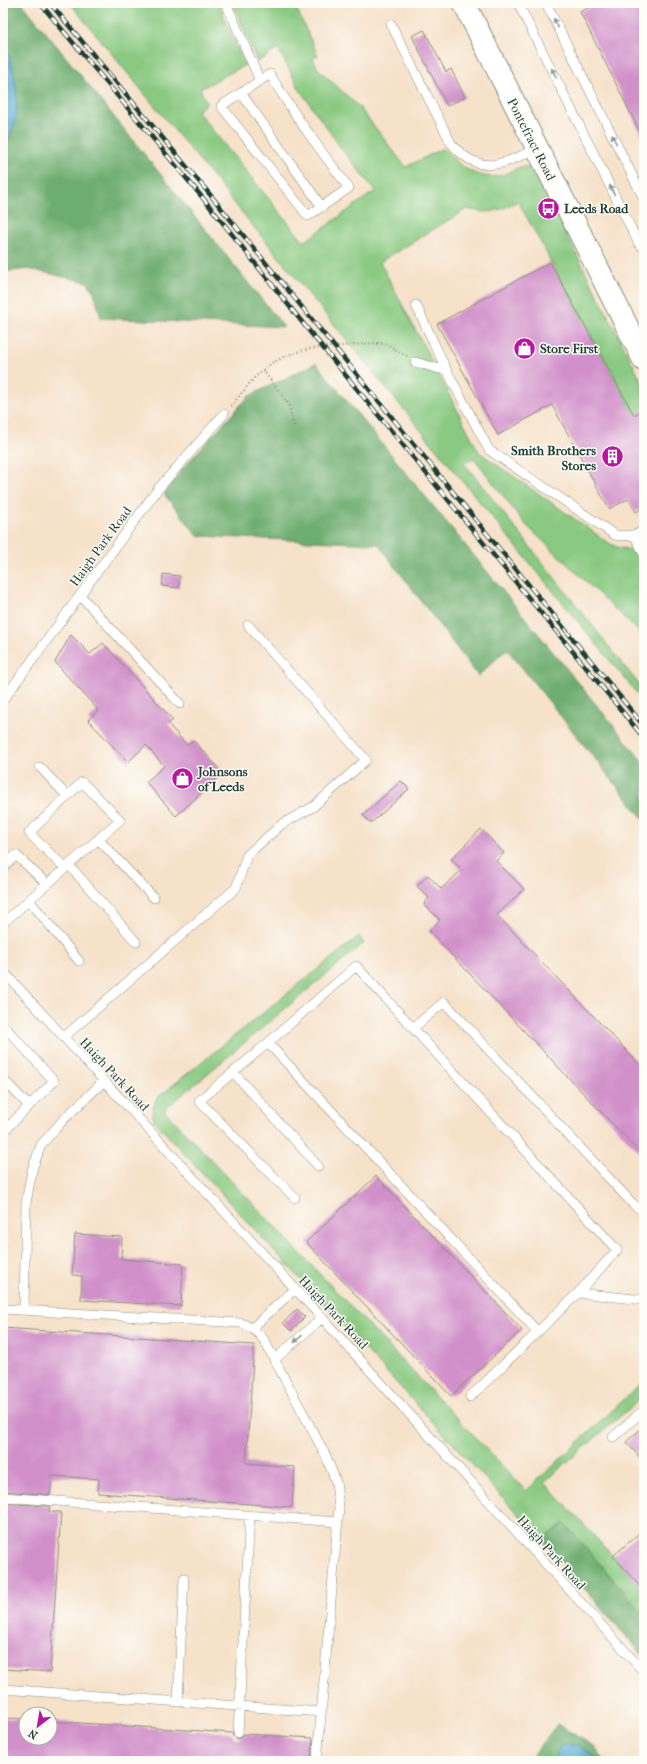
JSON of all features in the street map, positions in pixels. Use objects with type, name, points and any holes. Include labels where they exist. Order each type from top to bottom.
[{"type":"main road","name":"Pontefract Road","points":[[464,3],[644,360]]},
{"type":"lane","points":[[226,3],[260,81]]},
{"type":"lane","points":[[518,3],[640,244],[644,248]]},
{"type":"lane","points":[[546,3],[644,199]]},
{"type":"lane","points":[[392,24],[451,143],[460,154],[471,161],[484,165],[497,165],[510,161],[537,148]]},
{"type":"lane","points":[[270,74],[282,96],[349,188],[308,216],[221,106],[260,81],[270,74]]},
{"type":"lane","points":[[241,93],[322,206]]},
{"type":"lane","points":[[416,305],[447,371],[489,450],[605,530],[615,535],[626,537],[635,536],[644,531]]},
{"type":"lane","points":[[415,362],[447,371]]},
{"type":"lane","name":"Haigh Park Road","points":[[3,700],[158,489],[224,414]]},
{"type":"lane","points":[[635,536],[644,554]]},
{"type":"lane","points":[[80,595],[180,704]]},
{"type":"lane","points":[[64,1037],[236,888],[247,855],[282,824],[313,807],[366,760],[248,625]]},
{"type":"lane","points":[[40,767],[67,796]]},
{"type":"lane","points":[[3,923],[67,866],[120,820],[82,782],[29,833],[67,866],[136,942]]},
{"type":"lane","points":[[98,839],[154,898]]},
{"type":"lane","points":[[3,868],[16,855],[47,884]]},
{"type":"lane","points":[[29,900],[79,961]]},
{"type":"lane","points":[[295,1198],[199,1101],[356,966],[617,1250],[578,1293],[470,1397]]},
{"type":"lane","name":"Haigh Park Road","points":[[3,971],[322,1318],[644,1672]]},
{"type":"lane","points":[[413,1028],[444,1002],[633,1204],[644,1212]]},
{"type":"lane","points":[[3,1025],[54,1081],[4,1130]]},
{"type":"lane","points":[[268,1043],[538,1332]]},
{"type":"lane","points":[[233,1072],[318,1166]]},
{"type":"lane","points":[[3,1079],[29,1106]]},
{"type":"lane","points":[[24,1310],[26,1203],[32,1170],[41,1145],[64,1118],[104,1080]]},
{"type":"lane","points":[[252,1328],[295,1289]]},
{"type":"lane","points":[[578,1293],[644,1300]]},
{"type":"lane","points":[[3,1309],[241,1323],[252,1328],[264,1340],[326,1456],[336,1482],[339,1508],[338,1522],[316,1761]]},
{"type":"lane","points":[[274,1360],[322,1318]]},
{"type":"lane","points":[[612,1437],[644,1410]]},
{"type":"lane","points":[[3,1497],[338,1522]]},
{"type":"lane","points":[[238,1733],[250,1515]]},
{"type":"lane","points":[[178,1702],[184,1578]]},
{"type":"lane","points":[[3,1690],[321,1712]]},
{"type":"path","points":[[224,414],[255,377],[272,362],[307,349],[375,343],[386,344],[415,362]]},
{"type":"path","points":[[263,370],[289,405],[294,426]]},
{"type":"green space","points":[[3,3],[22,3],[284,327],[101,318],[94,292],[87,282],[28,269],[3,272],[3,151],[10,135],[16,92],[10,60],[3,41]]},
{"type":"green space","points":[[70,3],[219,3],[245,65],[200,89],[207,103],[197,111],[304,242],[375,191],[340,147],[300,90],[278,49],[257,62],[233,3],[294,3],[318,56],[313,58],[318,69],[359,107],[406,167],[443,148],[463,167],[478,174],[496,176],[505,174],[523,166],[530,167],[534,170],[548,198],[545,200],[551,211],[554,210],[644,386],[644,416],[641,411],[634,415],[518,201],[499,210],[488,212],[467,209],[380,262],[479,452],[609,543],[617,547],[631,550],[644,565],[644,639],[637,630],[524,523],[474,458],[464,463],[644,691],[644,702]]},
{"type":"green space","points":[[316,363],[644,763],[644,820],[507,649],[478,676],[378,544],[198,536],[164,494],[182,469],[249,396]]},
{"type":"green space","points":[[359,936],[364,943],[164,1110],[526,1491],[644,1381],[644,1396],[544,1482],[644,1591],[644,1615],[564,1523],[542,1540],[153,1119],[154,1104],[157,1098]]},
{"type":"green space","points":[[564,1523],[644,1615],[644,1657],[542,1540]]},
{"type":"green space","points":[[557,1724],[595,1747],[605,1761],[600,1761],[578,1745],[562,1745],[554,1761],[529,1761]]},
{"type":"water","points":[[3,41],[12,67],[16,88],[17,108],[14,125],[3,151]]},
{"type":"water","points":[[561,1745],[578,1745],[600,1761],[554,1761]]},
{"type":"building","points":[[598,3],[644,3],[644,140],[580,12]]},
{"type":"building","points":[[424,30],[446,72],[451,69],[465,97],[447,106],[412,36]]},
{"type":"building","name":"Store First","points":[[550,262],[634,415],[644,409],[644,508],[636,512],[628,499],[609,509],[552,405],[498,435],[437,324]]},
{"type":"building","points":[[163,574],[180,576],[179,588],[162,586]]},
{"type":"building","points":[[71,635],[90,654],[103,643],[173,720],[168,724],[187,745],[193,740],[223,773],[176,816],[146,782],[164,766],[146,745],[128,762],[88,720],[98,710],[55,662]]},
{"type":"building","points":[[401,781],[409,789],[371,823],[363,815]]},
{"type":"building","points":[[481,829],[504,853],[496,861],[524,889],[497,915],[644,1069],[644,1157],[429,931],[440,920],[424,904],[429,898],[417,886],[428,875],[441,889],[462,870],[451,859]]},
{"type":"building","points":[[376,1176],[522,1330],[451,1396],[306,1242]]},
{"type":"building","points":[[75,1234],[122,1237],[121,1259],[183,1264],[181,1306],[81,1300],[82,1276],[72,1275]]},
{"type":"building","points":[[297,1309],[305,1317],[291,1331],[283,1323]]},
{"type":"building","points":[[3,1328],[254,1345],[246,1463],[295,1467],[292,1507],[98,1493],[99,1479],[52,1476],[50,1495],[3,1491]]},
{"type":"building","points":[[644,1426],[644,1462],[626,1442]]},
{"type":"building","points":[[3,1503],[50,1506],[49,1512],[61,1512],[50,1672],[3,1669]]},
{"type":"building","points":[[644,1529],[644,1591],[613,1556]]},
{"type":"building","points":[[3,1718],[18,1719],[18,1746],[58,1746],[58,1722],[232,1733],[237,1739],[241,1738],[244,1734],[313,1738],[311,1761],[3,1761]]},
{"type":"railway","points":[[40,3],[207,203],[310,332],[644,738]]},
{"type":"railway","points":[[50,3],[212,197],[644,726]]},
{"type":"place","name":"Leeds Road","points":[[548,208]]},
{"type":"place","name":"Store First","points":[[524,348]]},
{"type":"place","name":"Smith Brothers Stores","points":[[612,457]]},
{"type":"place","name":"Johnsons of Leeds","points":[[182,778]]}]
